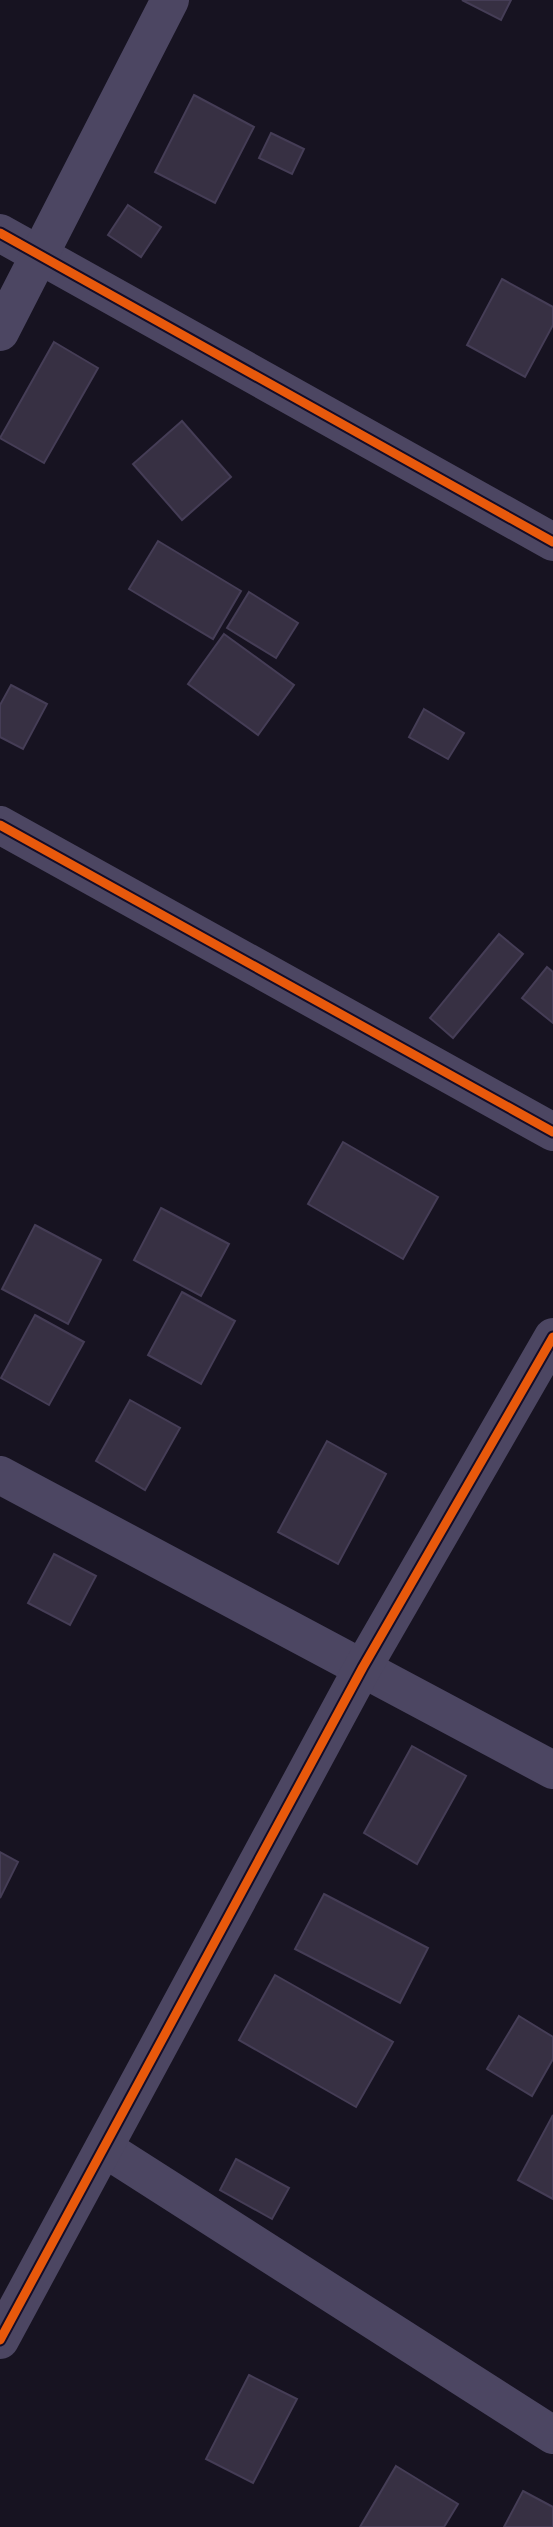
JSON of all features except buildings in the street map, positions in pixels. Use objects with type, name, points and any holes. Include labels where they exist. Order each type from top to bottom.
[{"type":"street","points":[[0,332],[170,0]]},
{"type":"street","points":[[0,233],[553,542]]},
{"type":"street","points":[[0,825],[553,1132]]},
{"type":"street","points":[[0,2340],[11,2292],[104,2148],[363,1667],[553,1337]]},
{"type":"street","points":[[0,1475],[553,1770]]},
{"type":"street","points":[[104,2148],[553,2435]]},
{"type":"cycle path","points":[[0,233],[553,542]]},
{"type":"cycle path","points":[[0,825],[553,1132]]},
{"type":"cycle path","points":[[0,2340],[363,1667],[553,1337]]}]
